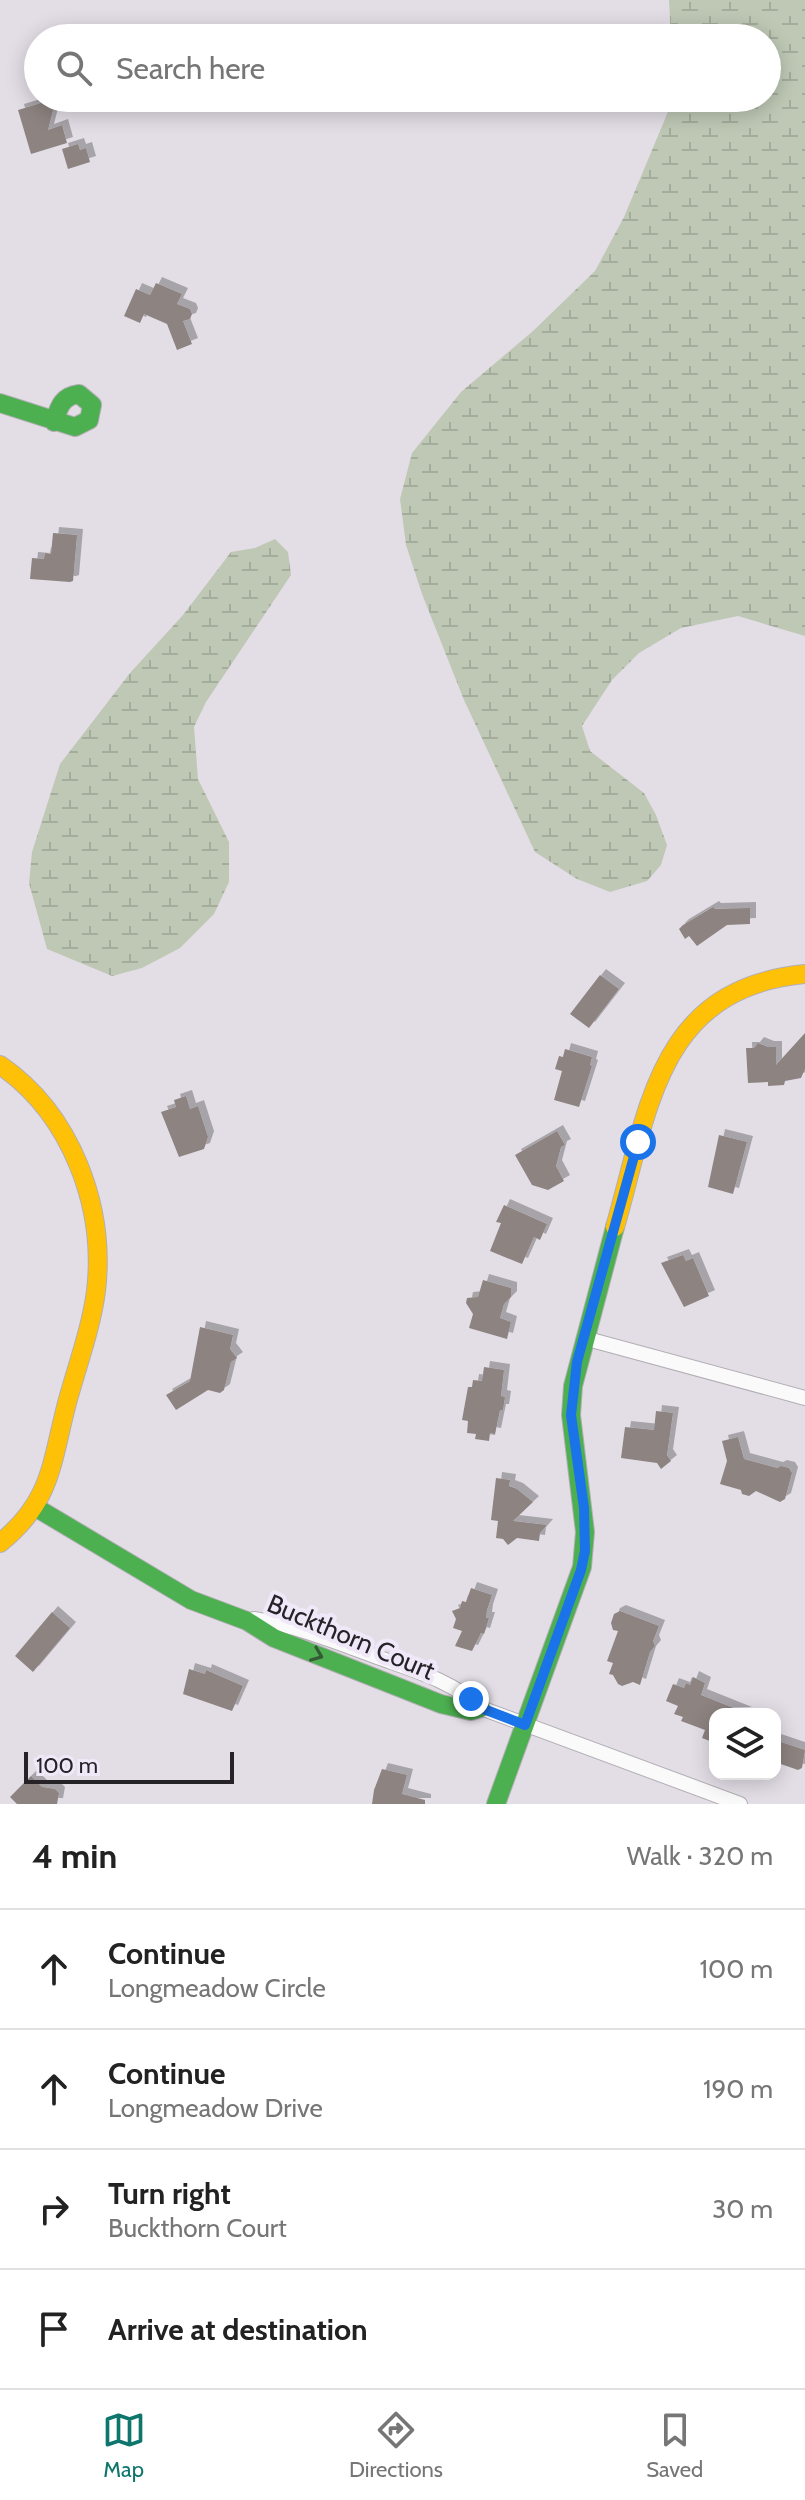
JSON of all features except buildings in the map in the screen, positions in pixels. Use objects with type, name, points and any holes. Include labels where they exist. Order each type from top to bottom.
[{"type":"street","points":[[0,403],[54,422]]},
{"type":"street","points":[[496,1804],[581,1570],[585,1551],[584,1508],[571,1415],[573,1386],[657,1080],[671,1050],[685,1031],[726,995],[760,980],[805,974]]},
{"type":"street","points":[[0,1065],[27,1083],[63,1130],[80,1171],[98,1256],[88,1330],[50,1468],[35,1507],[17,1530],[0,1543]]},
{"type":"street","points":[[584,1338],[805,1398]]},
{"type":"street","name":"Buckthorn Court","points":[[35,1507],[191,1600],[247,1621],[274,1638],[430,1700],[462,1709],[481,1708],[740,1804]]},
{"type":"green space","points":[[669,0],[805,0],[805,636],[738,616],[681,628],[639,653],[612,680],[582,726],[590,751],[644,793],[667,845],[661,865],[647,881],[610,892],[577,879],[535,852],[464,700],[422,594],[406,545],[400,499],[412,453],[461,392],[533,331],[595,271],[624,217],[668,112],[781,112],[781,24],[670,24]]},
{"type":"green space","points":[[275,539],[288,552],[291,575],[206,702],[194,727],[198,779],[229,842],[229,882],[214,914],[180,948],[142,968],[112,976],[47,949],[29,883],[32,852],[60,764],[130,673],[183,615],[231,552],[255,548]]},
{"type":"traffic: fast","points":[[0,403],[75,427],[89,420],[92,405],[79,394],[69,397],[60,407],[58,412],[56,417],[54,422]]},
{"type":"traffic: fast","points":[[496,1804],[582,1567],[585,1532],[571,1415],[573,1386],[615,1227]]},
{"type":"traffic: fast","points":[[35,1507],[191,1600],[247,1621],[274,1638],[441,1704],[471,1711],[481,1708]]},
{"type":"traffic: slow","points":[[615,1227],[651,1099],[667,1062],[689,1029],[718,1003],[756,984],[805,974]]},
{"type":"traffic: slow","points":[[0,1065],[25,1085],[64,1136],[89,1195],[98,1259],[91,1319],[47,1480],[30,1512],[0,1543]]},
{"type":"route","points":[[471,1699],[481,1708],[525,1725],[581,1570],[585,1551],[584,1508],[571,1415],[573,1386],[638,1142]]}]
